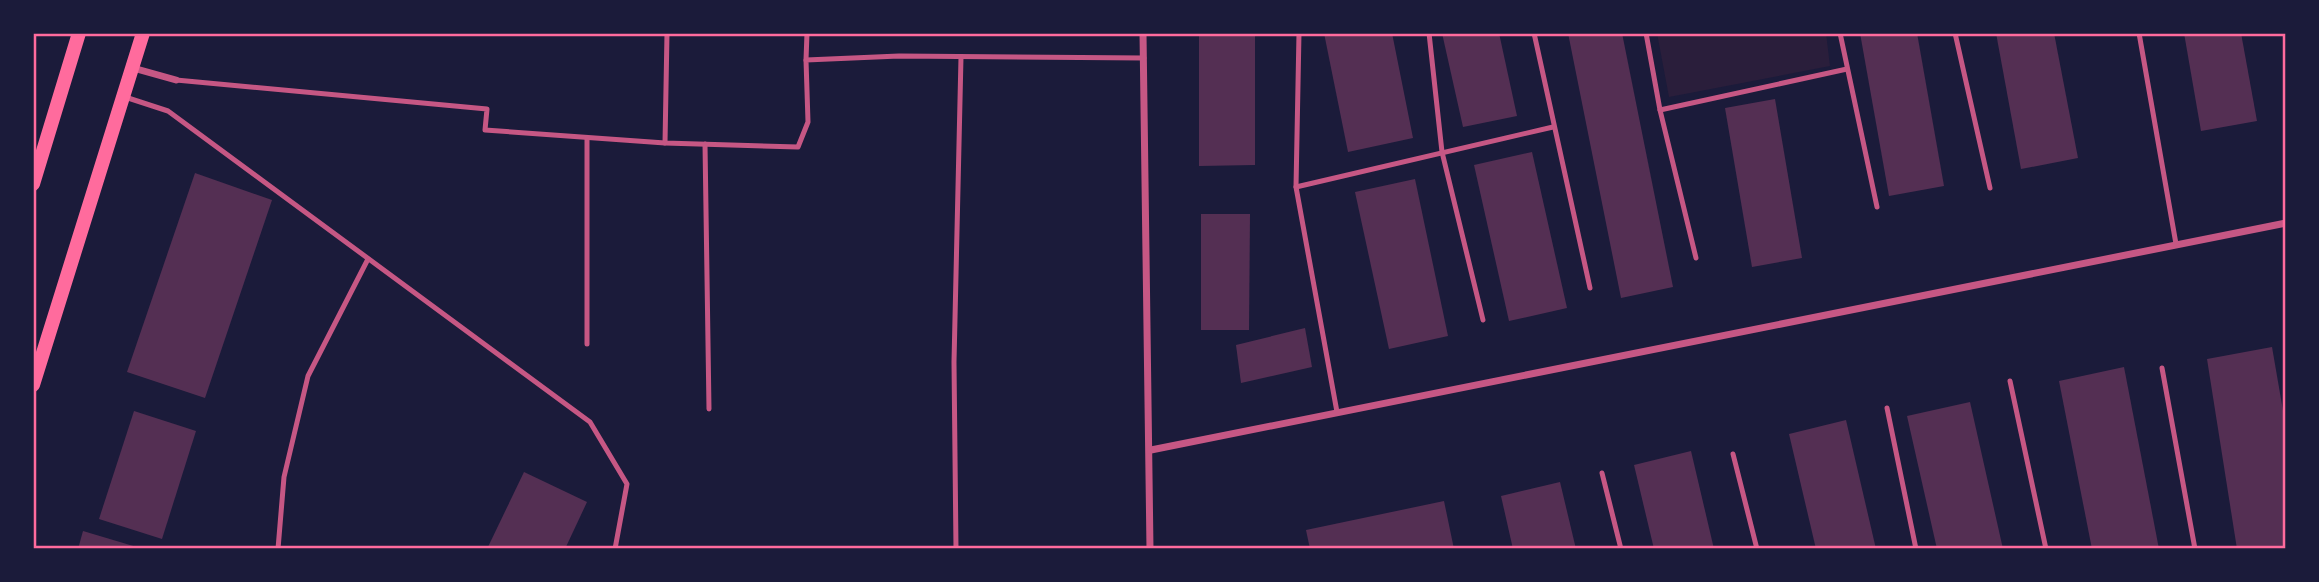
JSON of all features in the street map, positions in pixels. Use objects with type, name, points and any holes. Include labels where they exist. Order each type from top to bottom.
[{"type":"main road","points":[[33,184],[79,33]]},
{"type":"main road","points":[[33,385],[143,33]]},
{"type":"street","points":[[1143,33],[1151,450],[1150,549]]},
{"type":"street","points":[[133,68],[176,80]]},
{"type":"street","points":[[1151,450],[2286,223]]},
{"type":"lane","points":[[665,143],[667,33]]},
{"type":"lane","points":[[176,80],[487,109],[485,130],[665,143],[797,147],[808,122],[807,33]]},
{"type":"lane","points":[[1299,33],[1296,187],[1337,412]]},
{"type":"lane","points":[[1429,33],[1442,152],[1483,320]]},
{"type":"lane","points":[[1534,33],[1590,288]]},
{"type":"lane","points":[[1646,33],[1660,110],[1696,258]]},
{"type":"lane","points":[[1840,33],[1877,207]]},
{"type":"lane","points":[[1955,33],[1990,188]]},
{"type":"lane","points":[[2139,33],[2176,244]]},
{"type":"lane","points":[[956,549],[954,362],[961,57]]},
{"type":"lane","points":[[806,60],[1143,58]]},
{"type":"lane","points":[[1660,110],[1847,69]]},
{"type":"lane","points":[[123,97],[168,111],[590,422],[627,484],[615,549]]},
{"type":"lane","points":[[1296,187],[1553,127]]},
{"type":"lane","points":[[587,138],[587,344]]},
{"type":"lane","points":[[705,144],[709,409]]},
{"type":"lane","points":[[278,549],[284,477],[308,376],[368,259]]},
{"type":"lane","points":[[2162,368],[2195,549]]},
{"type":"lane","points":[[2010,381],[2046,549]]},
{"type":"lane","points":[[1887,408],[1916,549]]},
{"type":"lane","points":[[1733,454],[1757,549]]},
{"type":"lane","points":[[1602,473],[1621,549]]},
{"type":"shaded area","points":[[1657,33],[1826,33],[1830,66],[1669,97]]},
{"type":"building","points":[[1199,33],[1255,33],[1255,165],[1199,166]]},
{"type":"building","points":[[1324,33],[1392,33],[1413,138],[1348,152]]},
{"type":"building","points":[[1442,33],[1499,33],[1517,116],[1463,127]]},
{"type":"building","points":[[1568,33],[1622,33],[1673,287],[1621,298]]},
{"type":"building","points":[[1860,33],[1917,33],[1944,186],[1889,196]]},
{"type":"building","points":[[1996,33],[2054,33],[2078,158],[2021,169]]},
{"type":"building","points":[[2184,33],[2241,33],[2257,121],[2201,131]]},
{"type":"building","points":[[1775,99],[1802,258],[1752,267],[1725,108]]},
{"type":"building","points":[[1532,152],[1567,308],[1509,321],[1474,165]]},
{"type":"building","points":[[195,173],[272,200],[205,398],[127,372]]},
{"type":"building","points":[[1415,179],[1448,336],[1389,349],[1355,192]]},
{"type":"building","points":[[1201,214],[1250,214],[1249,330],[1201,330]]},
{"type":"building","points":[[1305,328],[1312,367],[1241,383],[1236,345]]},
{"type":"building","points":[[2272,347],[2286,428],[2286,549],[2237,549],[2207,359]]},
{"type":"building","points":[[2124,367],[2159,549],[2092,549],[2059,381]]},
{"type":"building","points":[[1970,402],[2003,549],[1937,549],[1907,416]]},
{"type":"building","points":[[134,411],[196,431],[162,539],[99,519]]},
{"type":"building","points":[[1846,420],[1876,549],[1816,549],[1789,434]]},
{"type":"building","points":[[1691,451],[1714,549],[1654,549],[1634,465]]},
{"type":"building","points":[[524,472],[587,502],[565,549],[487,549]]},
{"type":"building","points":[[1560,482],[1576,549],[1513,549],[1501,496]]},
{"type":"building","points":[[1444,501],[1454,549],[1310,549],[1306,530]]},
{"type":"building","points":[[83,531],[140,548],[140,549],[78,549]]}]
